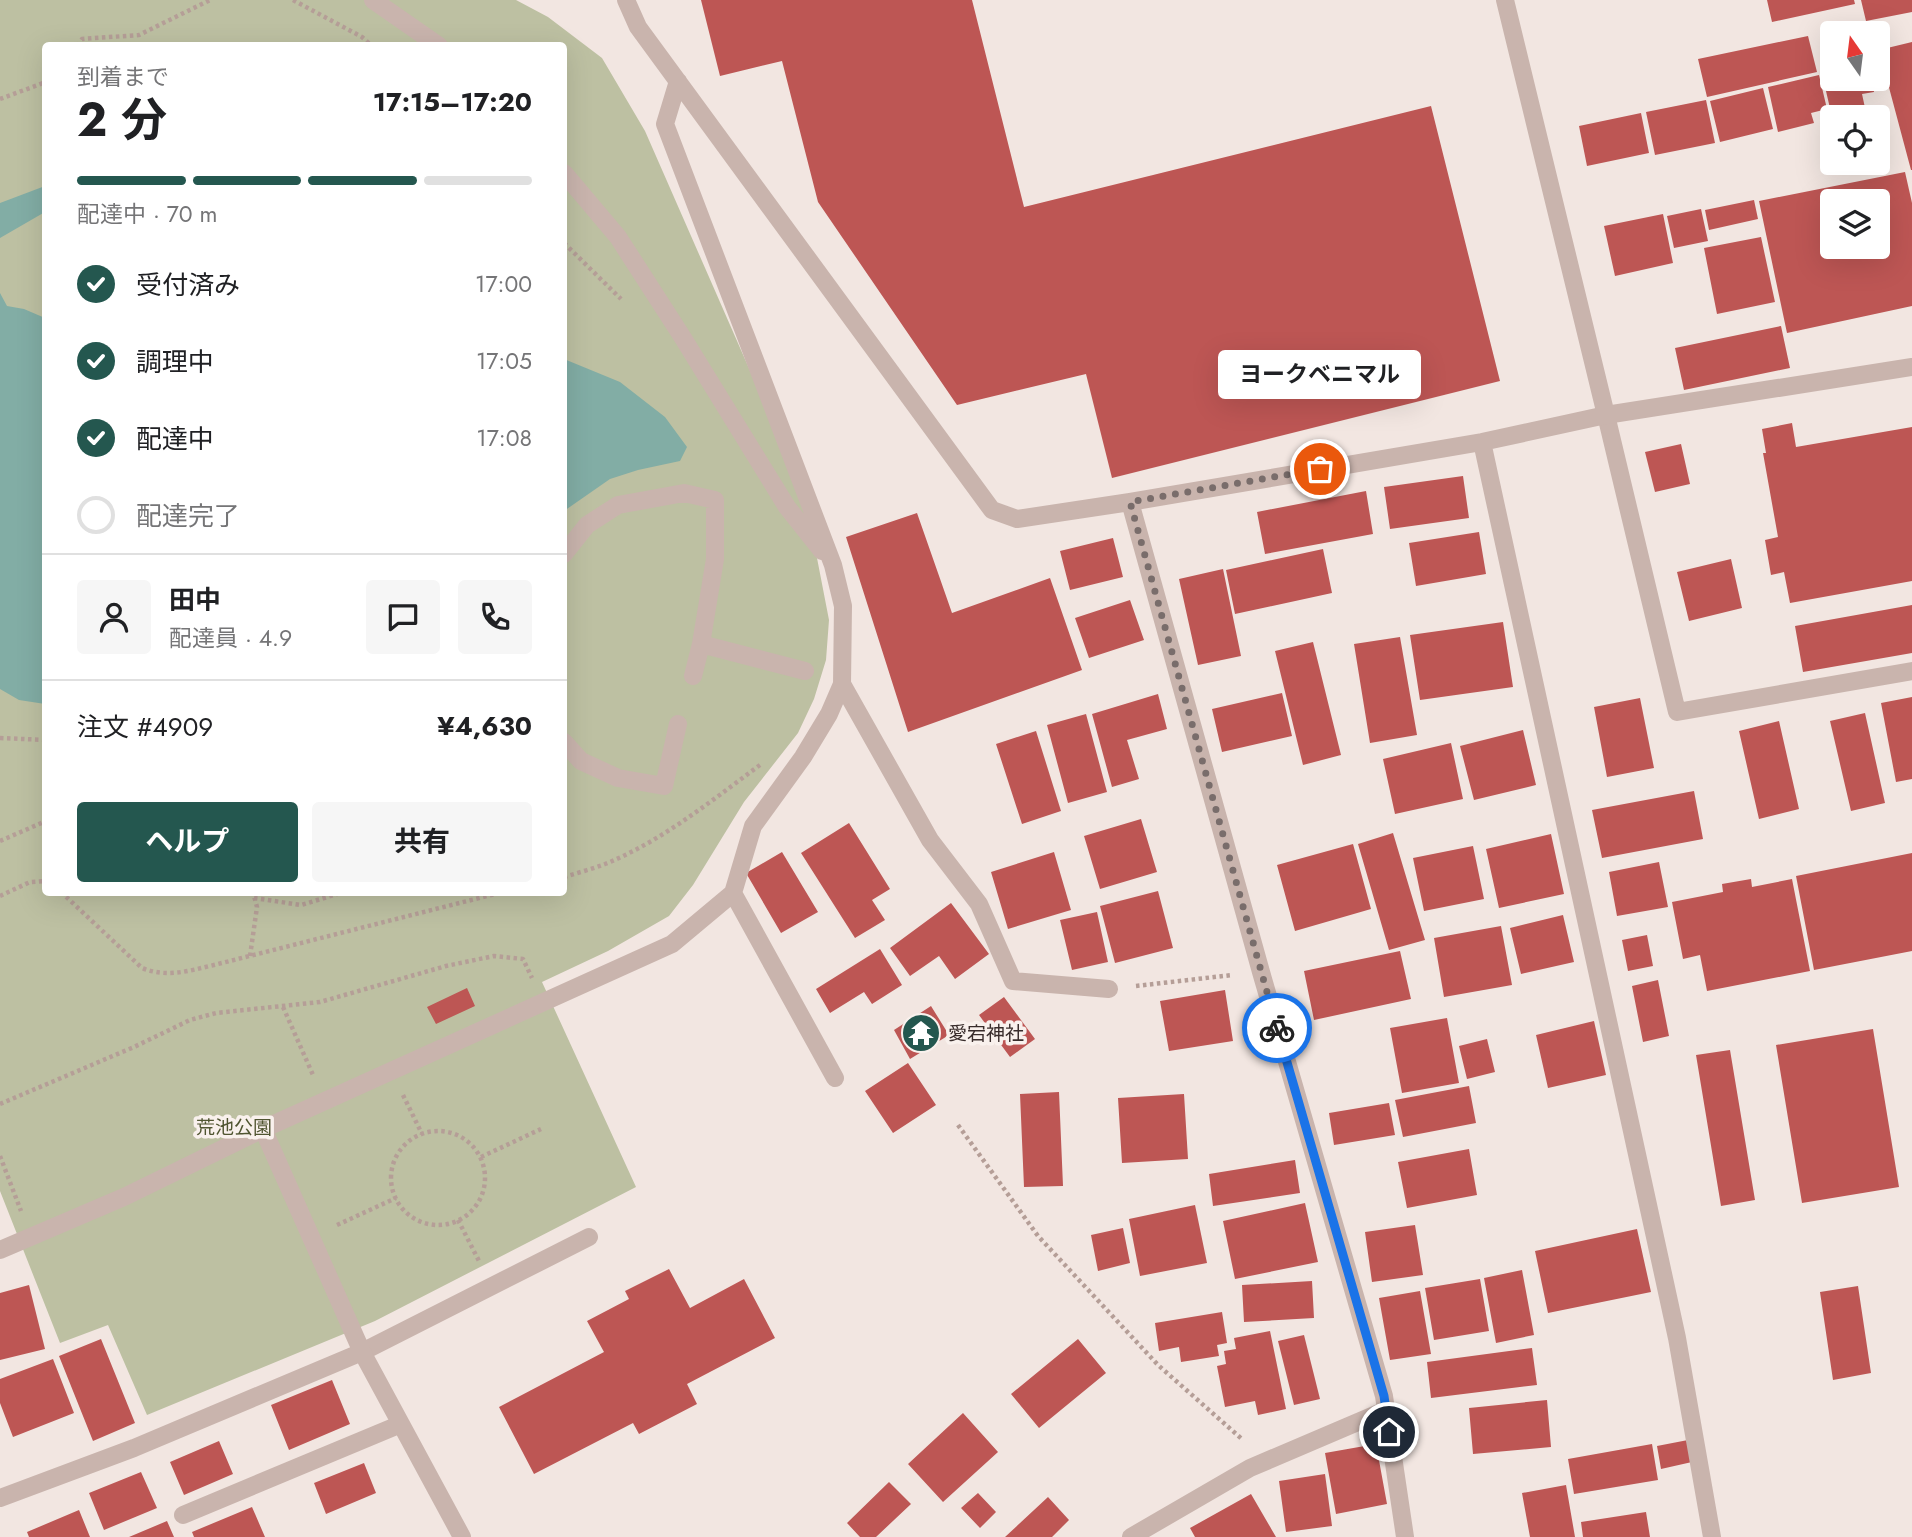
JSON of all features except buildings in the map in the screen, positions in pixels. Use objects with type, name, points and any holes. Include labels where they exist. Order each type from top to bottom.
[{"type":"street","points":[[373,0],[433,42]]},
{"type":"street","points":[[626,0],[638,27],[992,510],[1017,519],[1482,442],[1606,415],[1912,367]]},
{"type":"street","points":[[1505,0],[1677,712],[1912,671]]},
{"type":"street","points":[[0,1250],[124,1197],[263,1129],[672,944],[733,893],[753,827],[803,757],[829,714],[842,684],[843,606],[833,565],[665,124],[678,81]]},
{"type":"street","points":[[567,177],[618,237],[787,507],[833,565]]},
{"type":"street","points":[[1482,442],[1677,1338],[1712,1537]]},
{"type":"street","points":[[567,550],[587,525],[618,505],[684,493],[715,500],[715,559],[693,676]]},
{"type":"street","points":[[1130,502],[1386,1410],[1405,1537]]},
{"type":"street","points":[[701,644],[805,671]]},
{"type":"street","points":[[842,684],[930,840],[979,904],[1013,981],[1109,989]]},
{"type":"street","points":[[567,745],[581,761],[618,778],[664,786],[678,724]]},
{"type":"street","points":[[733,893],[835,1078]]},
{"type":"street","points":[[263,1129],[362,1352],[462,1537]]},
{"type":"street","points":[[0,1498],[134,1448],[362,1352],[589,1237]]},
{"type":"street","points":[[1131,1537],[1250,1468],[1386,1410]]},
{"type":"street","points":[[183,1515],[401,1424]]},
{"type":"path","points":[[80,42],[82,39],[139,35],[210,0]]},
{"type":"path","points":[[293,0],[368,42]]},
{"type":"path","points":[[0,99],[42,83]]},
{"type":"path","points":[[0,738],[42,740]]},
{"type":"path","points":[[567,876],[604,864],[638,848],[696,813],[762,763]]},
{"type":"path","points":[[0,841],[42,823]]},
{"type":"path","points":[[0,896],[30,882],[42,881]]},
{"type":"path","points":[[65,896],[142,968],[156,974],[180,972],[250,956],[487,896]]},
{"type":"path","points":[[250,956],[257,906],[253,896]]},
{"type":"path","points":[[258,896],[301,905],[331,896]]},
{"type":"path","points":[[0,1104],[190,1020],[216,1013],[320,1002],[446,966],[494,956],[523,959],[545,1003]]},
{"type":"path","points":[[1109,989],[1261,972]]},
{"type":"path","points":[[284,1007],[325,1102]]},
{"type":"path","points":[[392,1072],[422,1134]]},
{"type":"path","points":[[958,1125],[1038,1236],[1158,1365],[1268,1461]]},
{"type":"path","points":[[481,1157],[541,1129]]},
{"type":"path","points":[[436,1130],[454,1134],[470,1143],[481,1157],[486,1175],[483,1193],[473,1210],[458,1220],[440,1224],[423,1222],[406,1212],[396,1198],[391,1180],[394,1162],[404,1146],[422,1134],[436,1130]]},
{"type":"path","points":[[0,1156],[32,1238]]},
{"type":"path","points":[[311,1237],[396,1198]]},
{"type":"path","points":[[458,1220],[491,1287]]},
{"type":"green space","name":"荒池公園","points":[[0,0],[516,0],[548,17],[602,58],[645,131],[805,496],[829,620],[826,660],[814,699],[798,733],[744,802],[693,885],[669,916],[608,951],[542,982],[636,1187],[375,1321],[147,1415],[108,1325],[60,1343],[0,1191]]},
{"type":"water","points":[[42,187],[42,214],[0,238],[0,203]]},
{"type":"water","points":[[0,293],[7,306],[24,309],[42,317],[42,704],[19,700],[0,689]]},
{"type":"water","points":[[567,360],[620,382],[665,417],[687,447],[680,461],[610,479],[567,509]]},
{"type":"way so far","points":[[1277,1028],[1130,502],[1320,469]]},
{"type":"place","name":"ヨークベニマル","points":[[1320,469]]},
{"type":"place","name":"愛宕神社","points":[[921,1033]]},
{"type":"route","points":[[1277,1028],[1384,1396],[1389,1432]]}]
